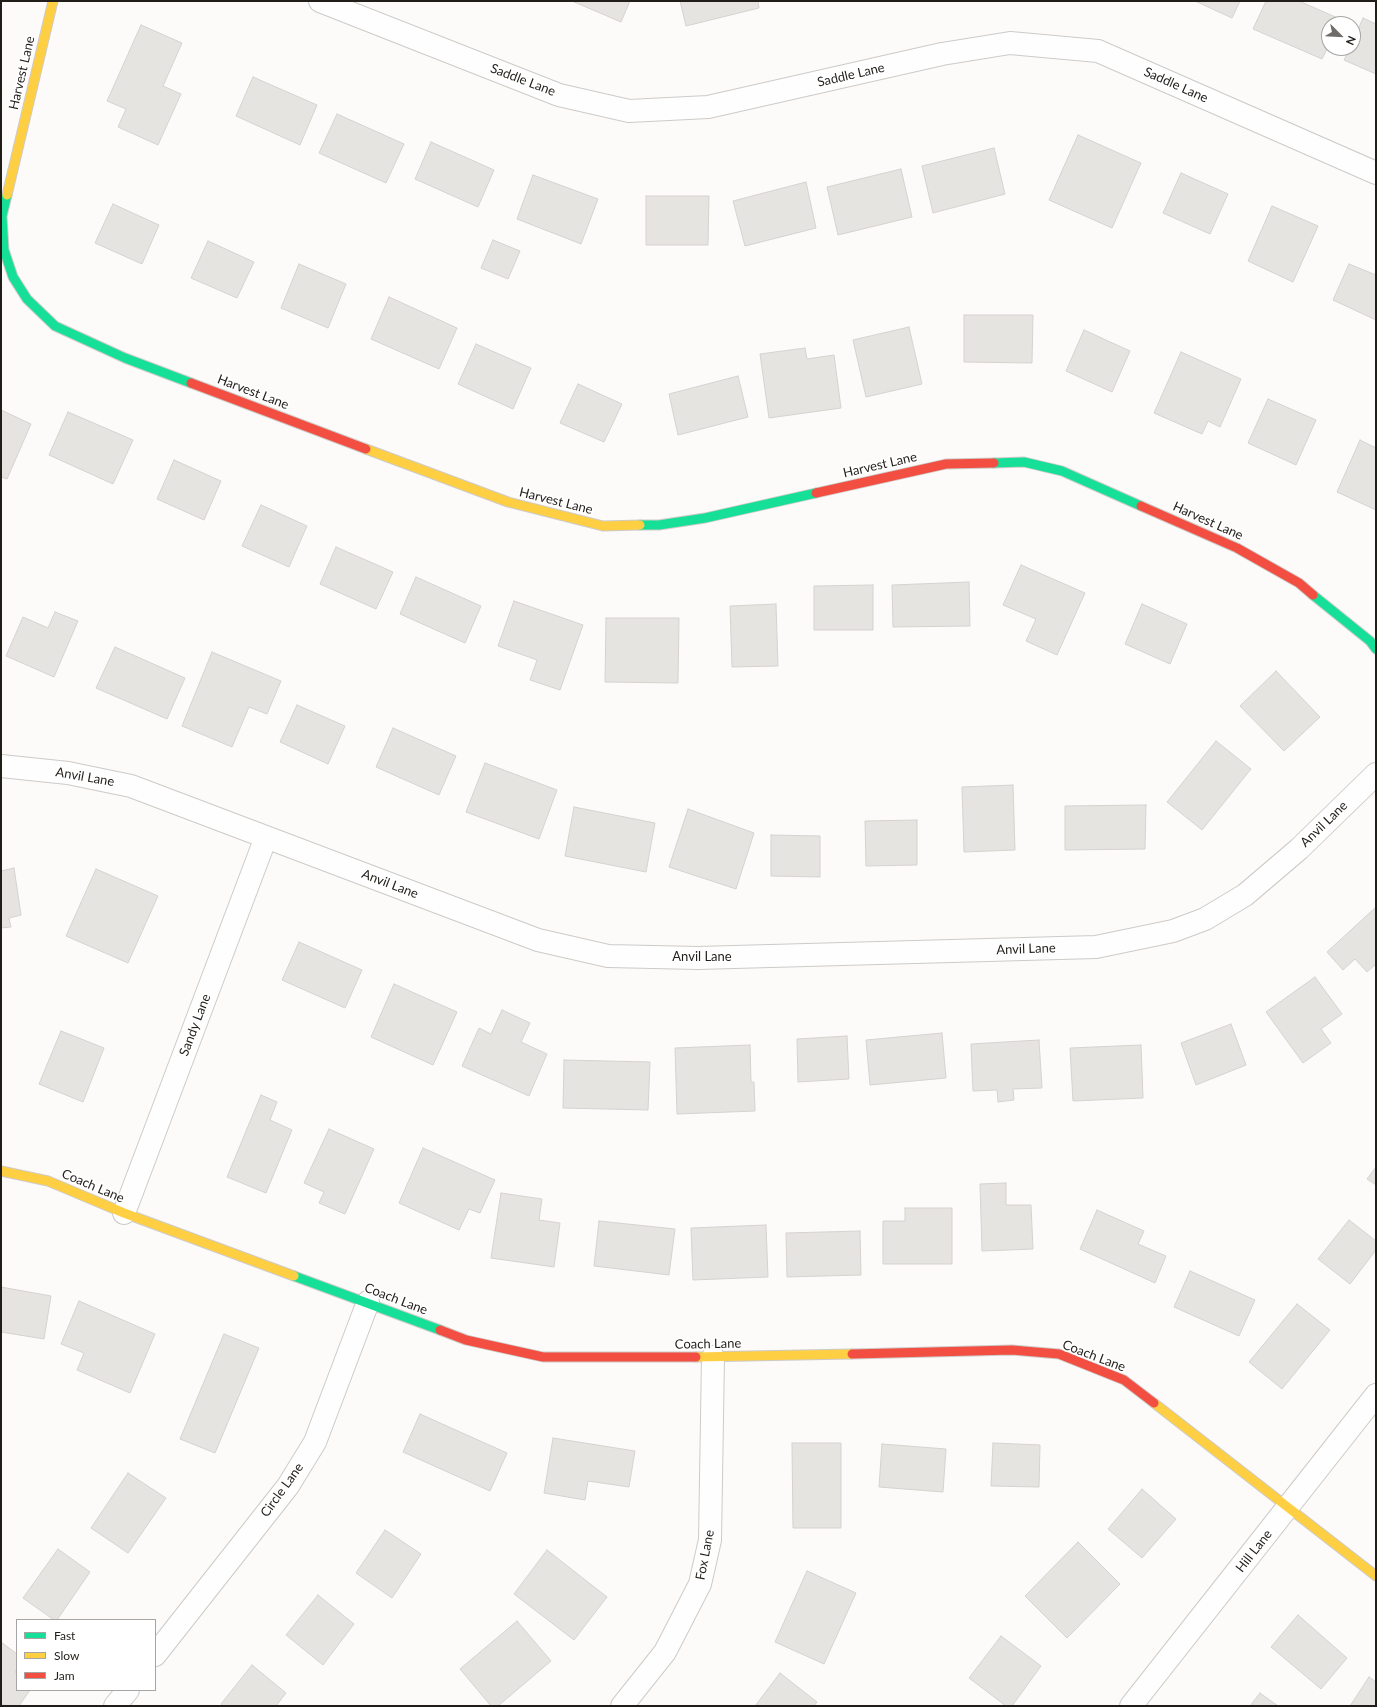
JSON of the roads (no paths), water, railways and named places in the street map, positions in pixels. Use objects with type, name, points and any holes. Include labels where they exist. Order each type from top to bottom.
[{"type":"street","name":"Harvest Lane","points":[[53,1],[2,216],[4,250],[13,277],[27,299],[55,326],[125,358],[508,502],[603,526],[659,525],[705,518],[946,464],[1024,462],[1062,471],[1237,548],[1299,583],[1370,642],[1376,649]]},
{"type":"street","name":"Saddle Lane","points":[[320,1],[368,9],[559,94],[629,111],[708,107],[942,54],[1010,43],[1098,51],[1376,173]]},
{"type":"street","name":"Anvil Lane","points":[[1,766],[68,773],[131,786],[538,940],[608,956],[698,958],[1096,947],[1173,931],[1205,919],[1245,895],[1299,849],[1376,774]]},
{"type":"street","name":"Sandy Lane","points":[[124,1213],[266,837]]},
{"type":"street","name":"Coach Lane","points":[[1,1171],[48,1181],[124,1213],[368,1302],[466,1340],[543,1357],[713,1357],[1012,1350],[1059,1354],[1124,1380],[1376,1576]]},
{"type":"street","name":"Circle Lane","points":[[156,1654],[288,1486],[315,1442],[368,1302]]},
{"type":"street","name":"Fox Lane","points":[[622,1706],[665,1652],[700,1584],[710,1540],[713,1357]]},
{"type":"street","name":"Hill Lane","points":[[1131,1706],[1376,1395]]},
{"type":"street","points":[[115,1706],[127,1691]]}]
